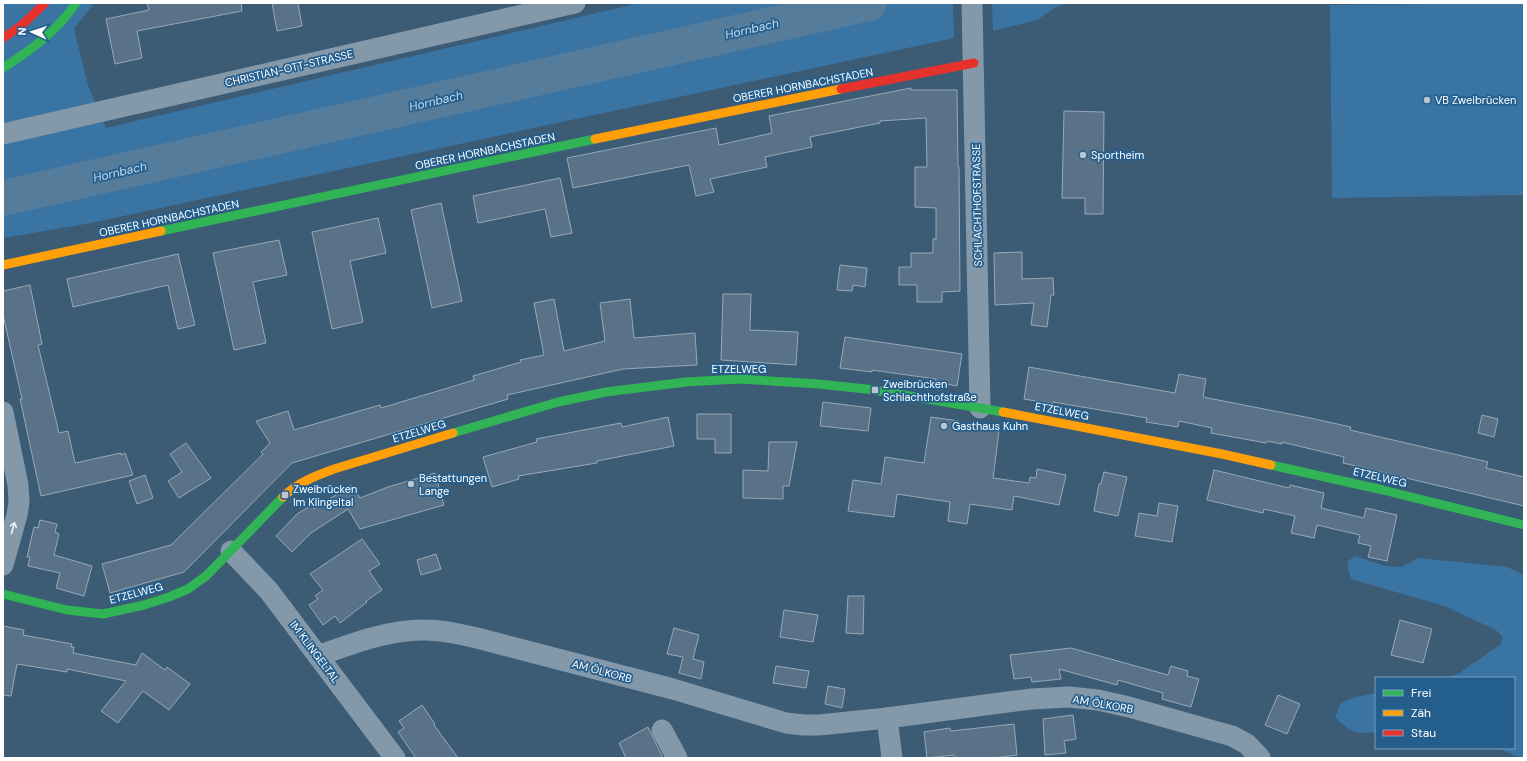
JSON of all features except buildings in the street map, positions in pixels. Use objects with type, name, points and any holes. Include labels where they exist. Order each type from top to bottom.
[{"type":"main road","points":[[3,38],[22,25],[45,3]]},
{"type":"main road","points":[[3,68],[42,41],[59,25],[76,3]]},
{"type":"main road","name":"OBERER HORNBACHSTADEN","points":[[3,265],[711,115],[974,63]]},
{"type":"main road","name":"ETZELWEG","points":[[3,594],[80,612],[104,614],[144,605],[188,589],[206,576],[285,495],[299,484],[315,476],[376,456],[558,402],[606,392],[686,382],[739,379],[819,384],[875,390],[980,408],[1222,454],[1383,490],[1524,525]]},
{"type":"street","name":"CHRISTIAN-OTT-STRASSE","points":[[3,134],[575,3]]},
{"type":"street","name":"SCHLACHTHOFSTRASSE","points":[[972,3],[980,408]]},
{"type":"street","points":[[3,412],[18,485],[19,502],[17,515],[3,565]]},
{"type":"street","name":"IM KLINGELTAL","points":[[230,551],[269,591],[395,758]]},
{"type":"street","name":"AM ÖLKORB","points":[[318,656],[344,646],[406,631],[426,630],[447,632],[477,638],[673,689],[786,722],[804,725],[887,718],[1031,699],[1069,697],[1129,707],[1232,736],[1247,744],[1260,758]]},
{"type":"street","points":[[887,718],[892,758]]},
{"type":"street","points":[[662,730],[677,758]]},
{"type":"shaded area","points":[[3,3],[94,3],[74,29],[88,85],[106,128],[639,3],[953,3],[954,38],[86,224],[3,238]]},
{"type":"shaded area","points":[[992,3],[1067,3],[1053,9],[1037,20],[993,31]]},
{"type":"shaded area","name":"VB Zweibrücken","points":[[1524,3],[1524,195],[1332,198],[1330,5]]},
{"type":"shaded area","points":[[1355,556],[1385,566],[1401,567],[1419,558],[1507,567],[1524,575],[1524,758],[1520,758],[1500,749],[1515,749],[1515,677],[1445,677],[1458,674],[1501,644],[1503,637],[1496,630],[1444,606],[1351,579],[1348,569],[1348,561]]},
{"type":"shaded area","points":[[1375,693],[1375,732],[1363,733],[1353,731],[1344,726],[1335,717],[1341,703],[1352,698]]},
{"type":"waterway","name":"Hornbach","points":[[3,198],[869,3]]},
{"type":"traffic: fast","points":[[3,68],[24,54],[52,31],[76,3]]},
{"type":"traffic: fast","points":[[161,231],[595,139]]},
{"type":"traffic: fast","points":[[453,433],[558,402],[606,392],[686,382],[739,379],[819,384],[875,390],[1003,412]]},
{"type":"traffic: fast","points":[[1271,465],[1383,490],[1524,525]]},
{"type":"traffic: fast","points":[[3,594],[67,610],[103,614],[144,605],[169,597],[188,589],[206,576],[283,497]]},
{"type":"traffic: slow","points":[[595,139],[841,89]]},
{"type":"traffic: slow","points":[[3,265],[161,231]]},
{"type":"traffic: slow","points":[[1003,412],[1222,454],[1271,465]]},
{"type":"traffic: slow","points":[[283,497],[300,484],[334,469],[453,433]]},
{"type":"traffic: jam","points":[[3,38],[22,25],[45,3]]},
{"type":"traffic: jam","points":[[841,89],[974,63]]},
{"type":"place","name":"VB Zweibrücken","points":[[1427,100]]},
{"type":"place","name":"Sportheim","points":[[1083,155]]},
{"type":"place","name":"Zweibrücken Schlachthofstraße","points":[[875,390]]},
{"type":"place","name":"Gasthaus Kuhn","points":[[944,426]]},
{"type":"place","name":"Bestattungen Lange","points":[[411,484]]},
{"type":"place","name":"Zweibrücken Im Klingeltal","points":[[285,495]]}]
